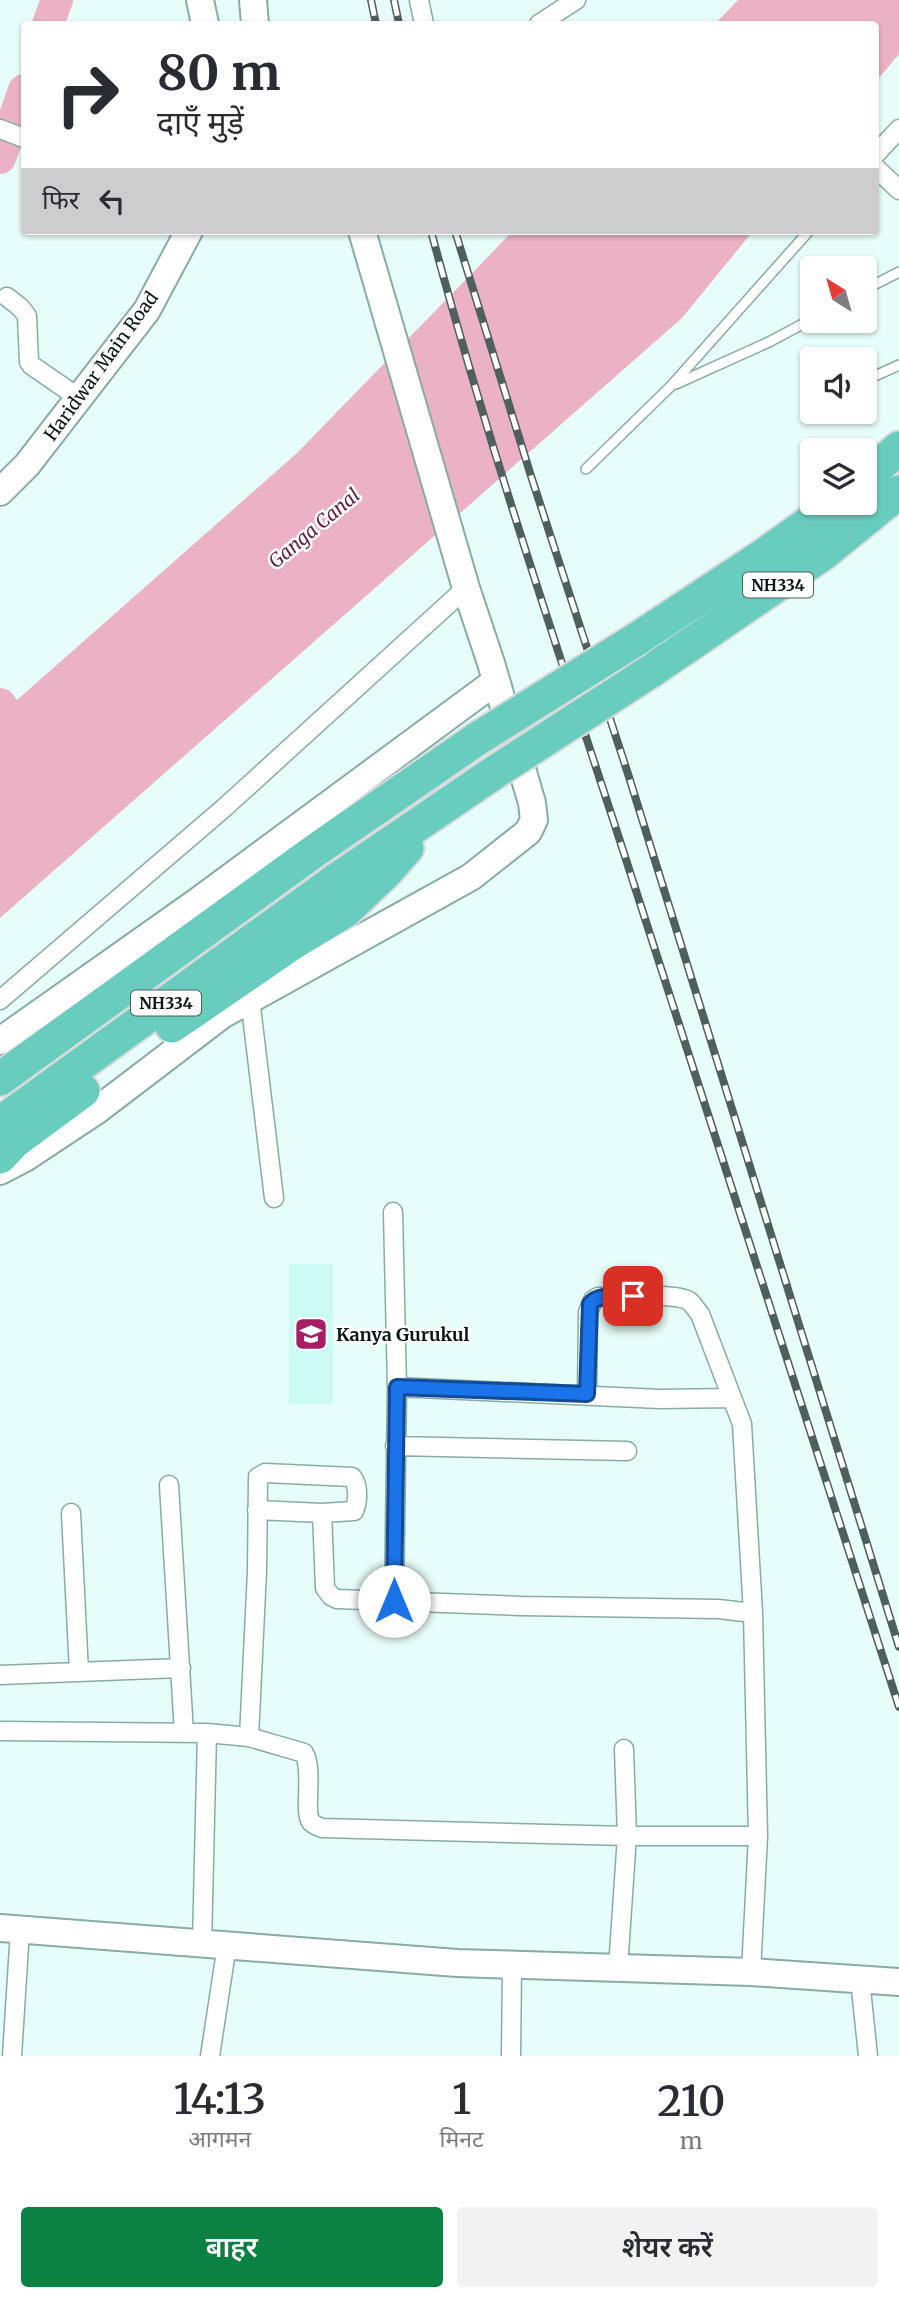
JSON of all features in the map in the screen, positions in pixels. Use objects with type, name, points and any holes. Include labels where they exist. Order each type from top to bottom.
[{"type":"highway","points":[[877,467],[899,448]]},
{"type":"highway","name":"NH334","points":[[0,1123],[332,883],[824,553],[899,492]]},
{"type":"highway","name":"NH334","points":[[0,1079],[313,852],[477,739],[637,639],[820,515]]},
{"type":"highway","points":[[0,1157],[14,1142],[138,1049],[290,945],[345,911],[387,872],[441,809]]},
{"type":"street","points":[[200,0],[204,21]]},
{"type":"street","points":[[253,0],[255,21]]},
{"type":"street","points":[[418,0],[423,21]]},
{"type":"street","points":[[544,21],[576,0]]},
{"type":"street","points":[[879,151],[899,129]]},
{"type":"street","points":[[879,171],[899,190]]},
{"type":"street","name":"Haridwar Main Road","points":[[0,492],[27,465],[147,310],[187,235]]},
{"type":"street","points":[[0,1171],[25,1158],[96,1111],[222,1015],[471,877],[528,832],[534,820],[532,803],[363,235]]},
{"type":"street","points":[[7,297],[27,316],[31,365],[79,398]]},
{"type":"street","points":[[0,1000],[223,808],[464,580]]},
{"type":"street","points":[[0,1041],[198,901],[496,681]]},
{"type":"street","points":[[250,999],[274,1198]]},
{"type":"street","points":[[393,1212],[397,1387],[394,1601]]},
{"type":"street","points":[[587,1394],[590,1304],[593,1300],[598,1297],[633,1296],[680,1298],[689,1301],[700,1314],[742,1424],[753,1613],[758,1836],[751,1972]]},
{"type":"street","points":[[397,1387],[660,1399],[732,1398]]},
{"type":"street","points":[[395,1446],[627,1451]]},
{"type":"street","points":[[249,1737],[256,1611],[257,1481],[263,1474],[352,1477],[357,1486],[354,1511],[322,1513],[257,1510]]},
{"type":"street","points":[[169,1485],[184,1733]]},
{"type":"street","points":[[71,1513],[79,1672]]},
{"type":"street","points":[[322,1513],[325,1588],[337,1599],[521,1606],[718,1609],[753,1613]]},
{"type":"street","points":[[0,1675],[181,1668]]},
{"type":"street","points":[[0,1731],[207,1733],[249,1737],[304,1753],[309,1772],[309,1817],[314,1825],[321,1828],[627,1836],[758,1836]]},
{"type":"street","points":[[207,1733],[214,1945],[210,2056]]},
{"type":"street","points":[[618,1968],[627,1836],[624,1749]]},
{"type":"street","points":[[12,2056],[8,2009],[10,1929],[457,1963],[751,1972],[899,1982]]},
{"type":"street","points":[[511,2056],[512,1965]]},
{"type":"street","points":[[860,1979],[868,2056]]},
{"type":"lane","points":[[586,469],[671,386],[805,235]]},
{"type":"lane","points":[[877,283],[899,272]]},
{"type":"lane","points":[[671,386],[800,325]]},
{"type":"lane","points":[[877,375],[899,365]]},
{"type":"shaded area","name":"Kanya Gurukul","points":[[289,1264],[333,1264],[333,1404],[289,1404]]},
{"type":"water","points":[[738,0],[899,0],[899,54],[879,78],[879,21],[718,21]]},
{"type":"water","name":"Ganga Canal","points":[[509,235],[750,235],[682,318],[0,918],[0,715],[297,453]]},
{"type":"waterway","points":[[49,21],[57,0]]},
{"type":"waterway","points":[[0,158],[21,98]]},
{"type":"waterway","points":[[0,704],[30,745]]},
{"type":"railway","points":[[371,0],[375,21]]},
{"type":"railway","points":[[394,0],[398,21]]},
{"type":"railway","points":[[432,235],[474,385],[521,537],[899,1707]]},
{"type":"railway","points":[[456,235],[629,777],[899,1647]]},
{"type":"place","name":"Kanya Gurukul","points":[[311,1334]]},
{"type":"route","points":[[394,1601],[397,1387],[587,1394],[590,1304],[598,1297],[633,1296]]}]
